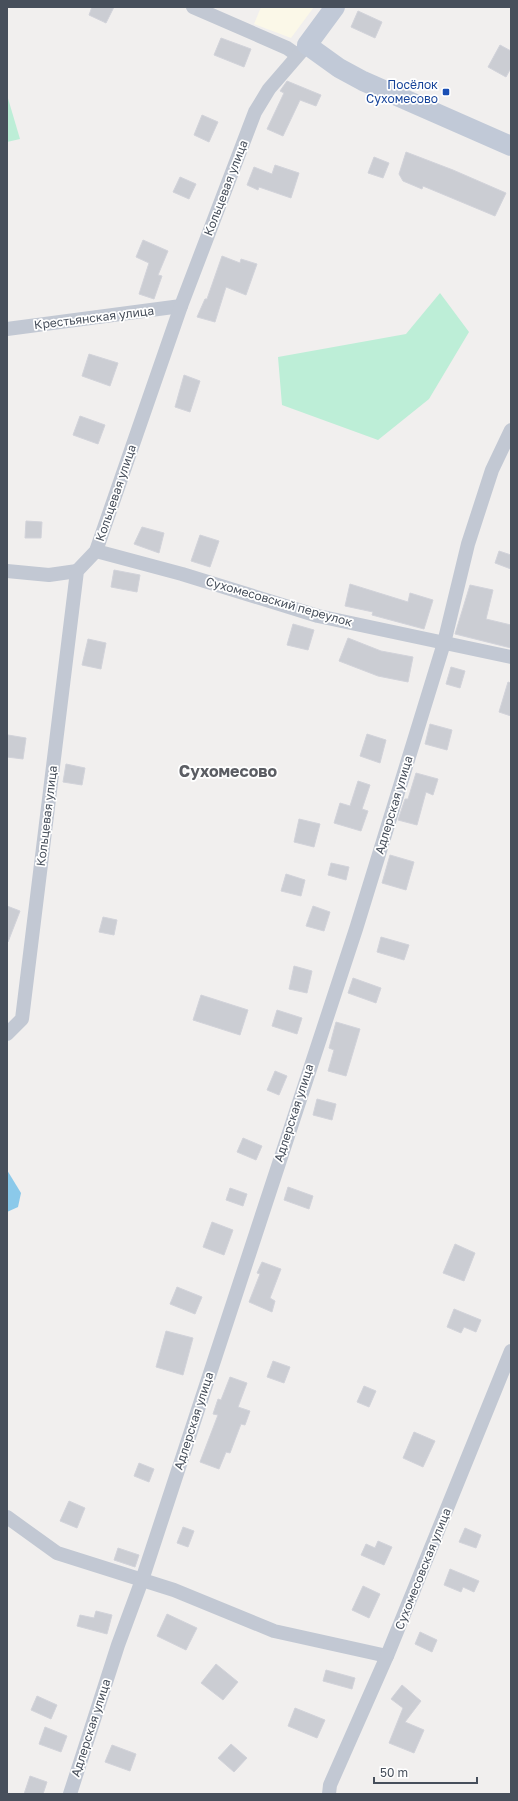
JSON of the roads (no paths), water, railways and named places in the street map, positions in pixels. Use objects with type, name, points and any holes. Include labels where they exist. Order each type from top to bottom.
[{"type":"main road","name":"Кольцевая улица","points":[[302,50],[335,7]]},
{"type":"main road","points":[[302,50],[363,81],[511,146]]},
{"type":"street","points":[[193,7],[287,48],[302,50]]},
{"type":"street","name":"Кольцевая улица","points":[[7,1034],[22,1018],[77,571],[96,551],[181,306],[255,112],[269,90],[302,50]]},
{"type":"street","name":"Крестьянская улица","points":[[7,329],[181,306]]},
{"type":"street","name":"Адлерская улица","points":[[70,1794],[118,1645],[142,1580],[307,1074],[356,929],[444,643],[470,536],[492,470],[511,430]]},
{"type":"street","name":"Сухомесовский переулок","points":[[96,551],[182,574],[318,616],[511,657]]},
{"type":"street","points":[[7,571],[49,575],[77,571]]},
{"type":"street","name":"Сухомесовская улица","points":[[330,1789],[387,1656],[511,1351]]},
{"type":"street","points":[[7,1517],[57,1553],[174,1590],[274,1631],[387,1656]]},
{"type":"water","points":[[7,1170],[21,1193],[18,1207],[7,1212]]},
{"type":"place","name":"Посёлок Сухомесово","points":[[446,92]]},
{"type":"district","name":"Сухомесово","points":[[228,771]]}]
